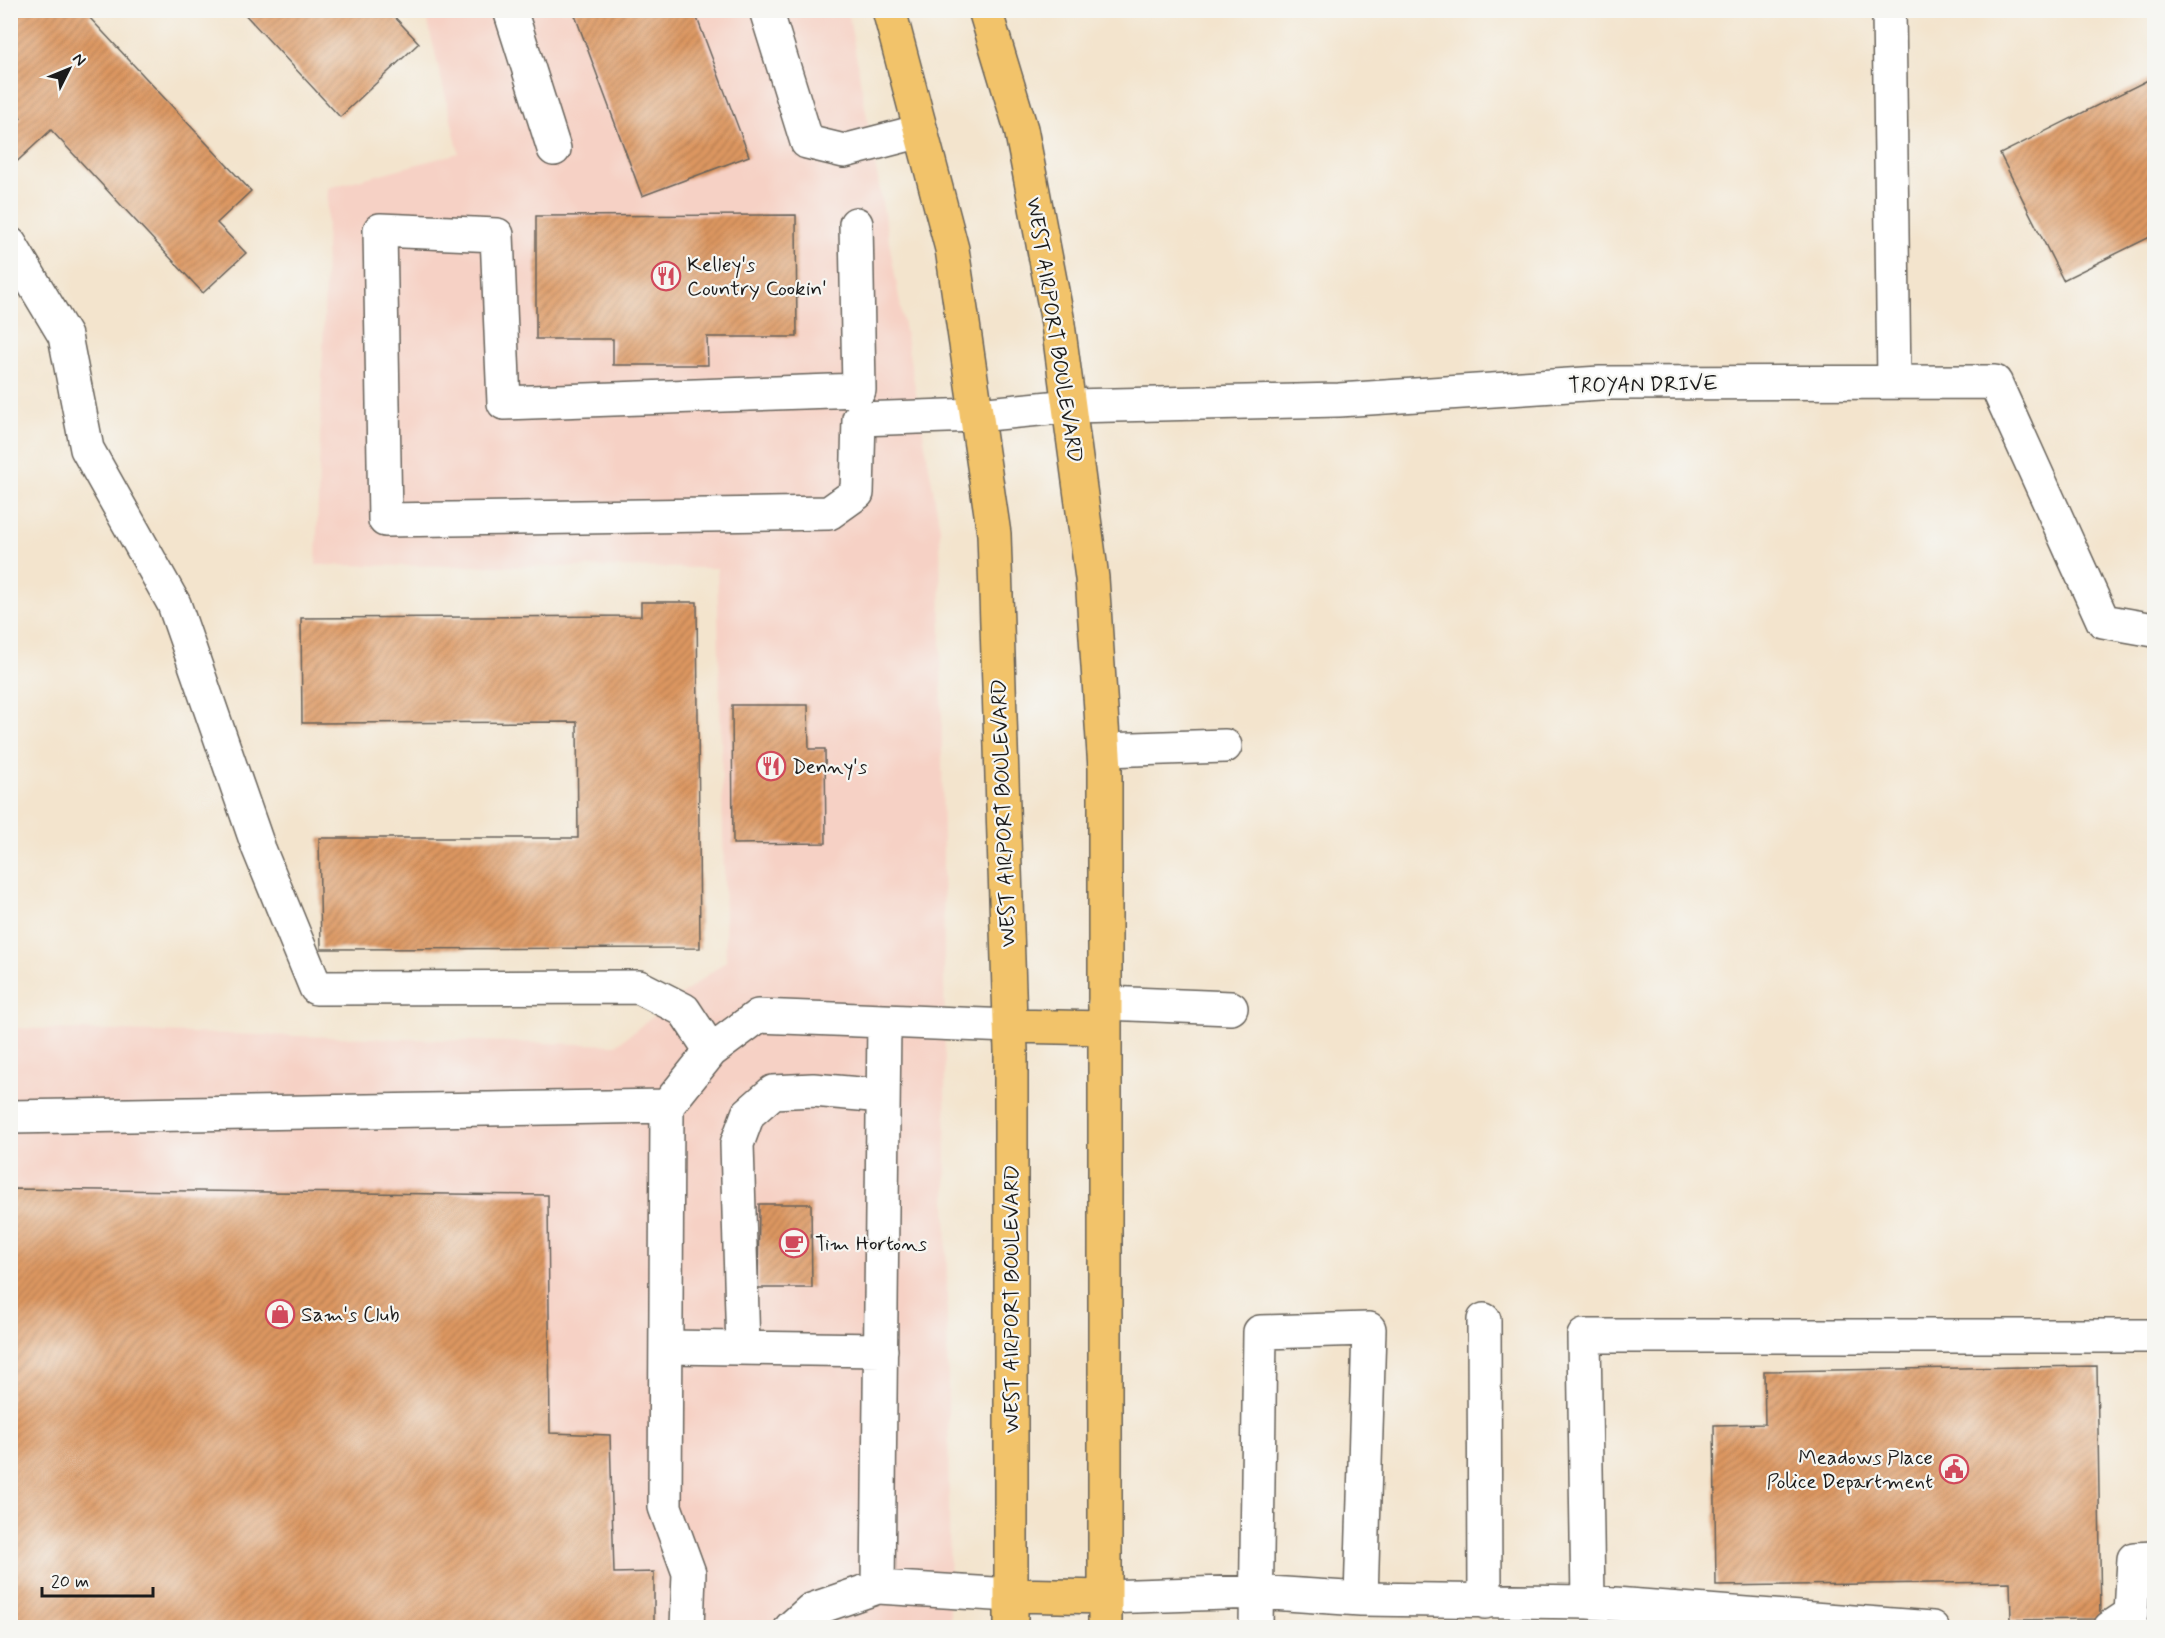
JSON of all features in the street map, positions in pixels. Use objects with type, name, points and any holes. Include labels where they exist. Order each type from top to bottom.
[{"type":"main road","name":"WEST AIRPORT BOULEVARD","points":[[889,10],[952,249],[994,534],[1010,1026],[1011,1628]]},
{"type":"main road","name":"WEST AIRPORT BOULEVARD","points":[[985,10],[1021,129],[1071,406],[1092,578],[1104,750],[1105,1612]]},
{"type":"main road","points":[[1010,1026],[1105,1015]]},
{"type":"main road","points":[[1011,1595],[1105,1612]]},
{"type":"street","points":[[510,10],[554,149]]},
{"type":"street","points":[[766,10],[807,142],[844,152],[921,131]]},
{"type":"street","points":[[1889,10],[1894,382]]},
{"type":"street","points":[[856,224],[859,405]]},
{"type":"street","name":"TROYAN DRIVE","points":[[859,405],[857,493],[829,513],[385,520],[380,230],[496,235],[504,403],[859,405],[976,415],[1071,406],[1338,400],[1600,383],[1995,382],[2103,621],[2154,630]]},
{"type":"street","points":[[10,244],[65,336],[87,449],[174,604],[259,849],[316,988],[639,987],[684,1010],[711,1051]]},
{"type":"street","points":[[1104,750],[1224,746]]},
{"type":"street","points":[[1105,1015],[1231,1008]]},
{"type":"street","points":[[687,1628],[689,1573],[665,1507],[667,1106],[711,1051],[758,1016],[1010,1026]]},
{"type":"street","points":[[878,1587],[884,1021]]},
{"type":"street","points":[[743,1348],[736,1144],[748,1114],[773,1092],[813,1090],[883,1096]]},
{"type":"street","points":[[10,1118],[667,1106]]},
{"type":"street","points":[[1484,1320],[1485,1602]]},
{"type":"street","points":[[1256,1628],[1260,1332],[1369,1329],[1360,1599]]},
{"type":"street","points":[[1588,1602],[1584,1336],[2154,1336]]},
{"type":"street","points":[[667,1347],[880,1350]]},
{"type":"street","points":[[2110,1628],[2131,1614],[2134,1559],[2154,1558]]},
{"type":"street","points":[[791,1628],[811,1610],[878,1587],[1011,1595]]},
{"type":"street","points":[[1105,1612],[1256,1592],[1360,1599],[1588,1602],[1932,1628]]},
{"type":"shaded area","points":[[425,11],[848,11],[940,528],[950,1627],[11,1628],[11,1028],[616,1045],[726,961],[717,568],[316,565],[328,188],[459,153]]},
{"type":"building","points":[[10,10],[95,10],[89,17],[251,191],[217,223],[246,253],[203,293],[51,130],[10,168],[10,128],[21,118],[10,108]]},
{"type":"building","points":[[241,10],[388,10],[419,43],[340,117]]},
{"type":"building","points":[[573,10],[694,10],[749,156],[642,196]]},
{"type":"building","points":[[2154,77],[2154,235],[2063,280],[2000,154]]},
{"type":"building","name":"Kelley's Country Cookin'","points":[[796,215],[797,337],[707,337],[708,365],[613,365],[613,339],[536,339],[536,216]]},
{"type":"building","points":[[641,602],[697,602],[700,948],[321,949],[319,838],[578,838],[577,722],[302,723],[301,618],[641,616]]},
{"type":"building","points":[[732,705],[808,705],[809,749],[825,749],[826,843],[733,844]]},
{"type":"building","name":"Sam's Club","points":[[10,1189],[548,1195],[550,1433],[610,1435],[614,1573],[654,1572],[654,1628],[10,1628]]},
{"type":"building","points":[[759,1204],[811,1204],[812,1288],[758,1288]]},
{"type":"building","points":[[2097,1366],[2101,1619],[2011,1620],[2010,1582],[1716,1586],[1714,1425],[1765,1424],[1764,1371]]},
{"type":"place","name":"Kelley's Country Cookin'","points":[[666,276]]},
{"type":"place","name":"Denny's","points":[[771,766]]},
{"type":"place","name":"Tim Hortons","points":[[794,1243]]},
{"type":"place","name":"Sam's Club","points":[[280,1314]]},
{"type":"place","name":"Meadows Place Police Department","points":[[1954,1469]]}]
